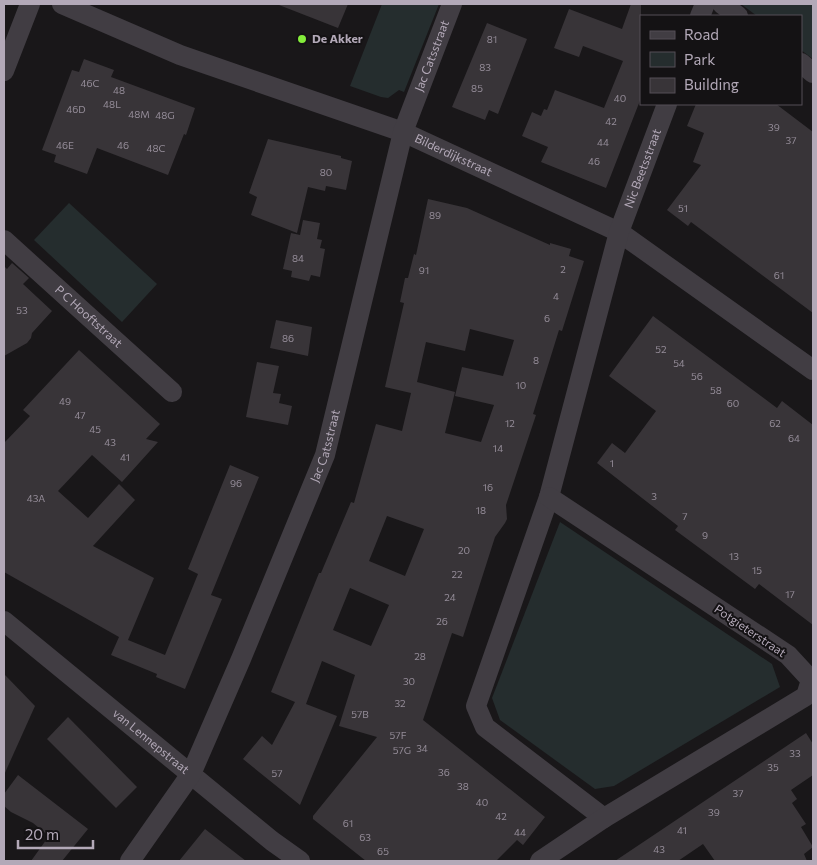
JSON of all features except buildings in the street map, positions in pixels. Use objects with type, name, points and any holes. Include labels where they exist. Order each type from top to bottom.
[{"type":"street","points":[[4,70],[30,4]]},
{"type":"street","name":"Bilderdijkstraat","points":[[62,4],[180,56],[403,132],[619,232],[813,370]]},
{"type":"street","name":"Jac Catsstraat","points":[[130,861],[192,774],[324,455],[403,132],[452,4]]},
{"type":"street","points":[[722,4],[737,15]]},
{"type":"street","points":[[802,65],[813,73]]},
{"type":"street","name":"Nic Beetsstraat","points":[[619,232],[667,105]]},
{"type":"street","points":[[604,818],[485,727],[476,706],[549,497],[619,232]]},
{"type":"street","name":"P C Hooftstraat","points":[[4,240],[172,392]]},
{"type":"street","name":"Potgieterstraat","points":[[540,861],[604,818],[806,696],[811,680],[788,656],[549,497]]},
{"type":"street","name":"van Lennepstraat","points":[[4,621],[300,861]]},
{"type":"green space","points":[[382,4],[439,4],[404,92],[399,90],[388,98],[350,86]]},
{"type":"green space","points":[[741,4],[813,4],[813,59],[802,51],[802,15],[756,15]]},
{"type":"green space","points":[[69,203],[157,284],[122,322],[34,240]]},
{"type":"green space","points":[[560,522],[772,664],[780,687],[614,786],[595,789],[500,720],[492,698]]},
{"type":"place","name":"De Akker","points":[[302,39]]}]
